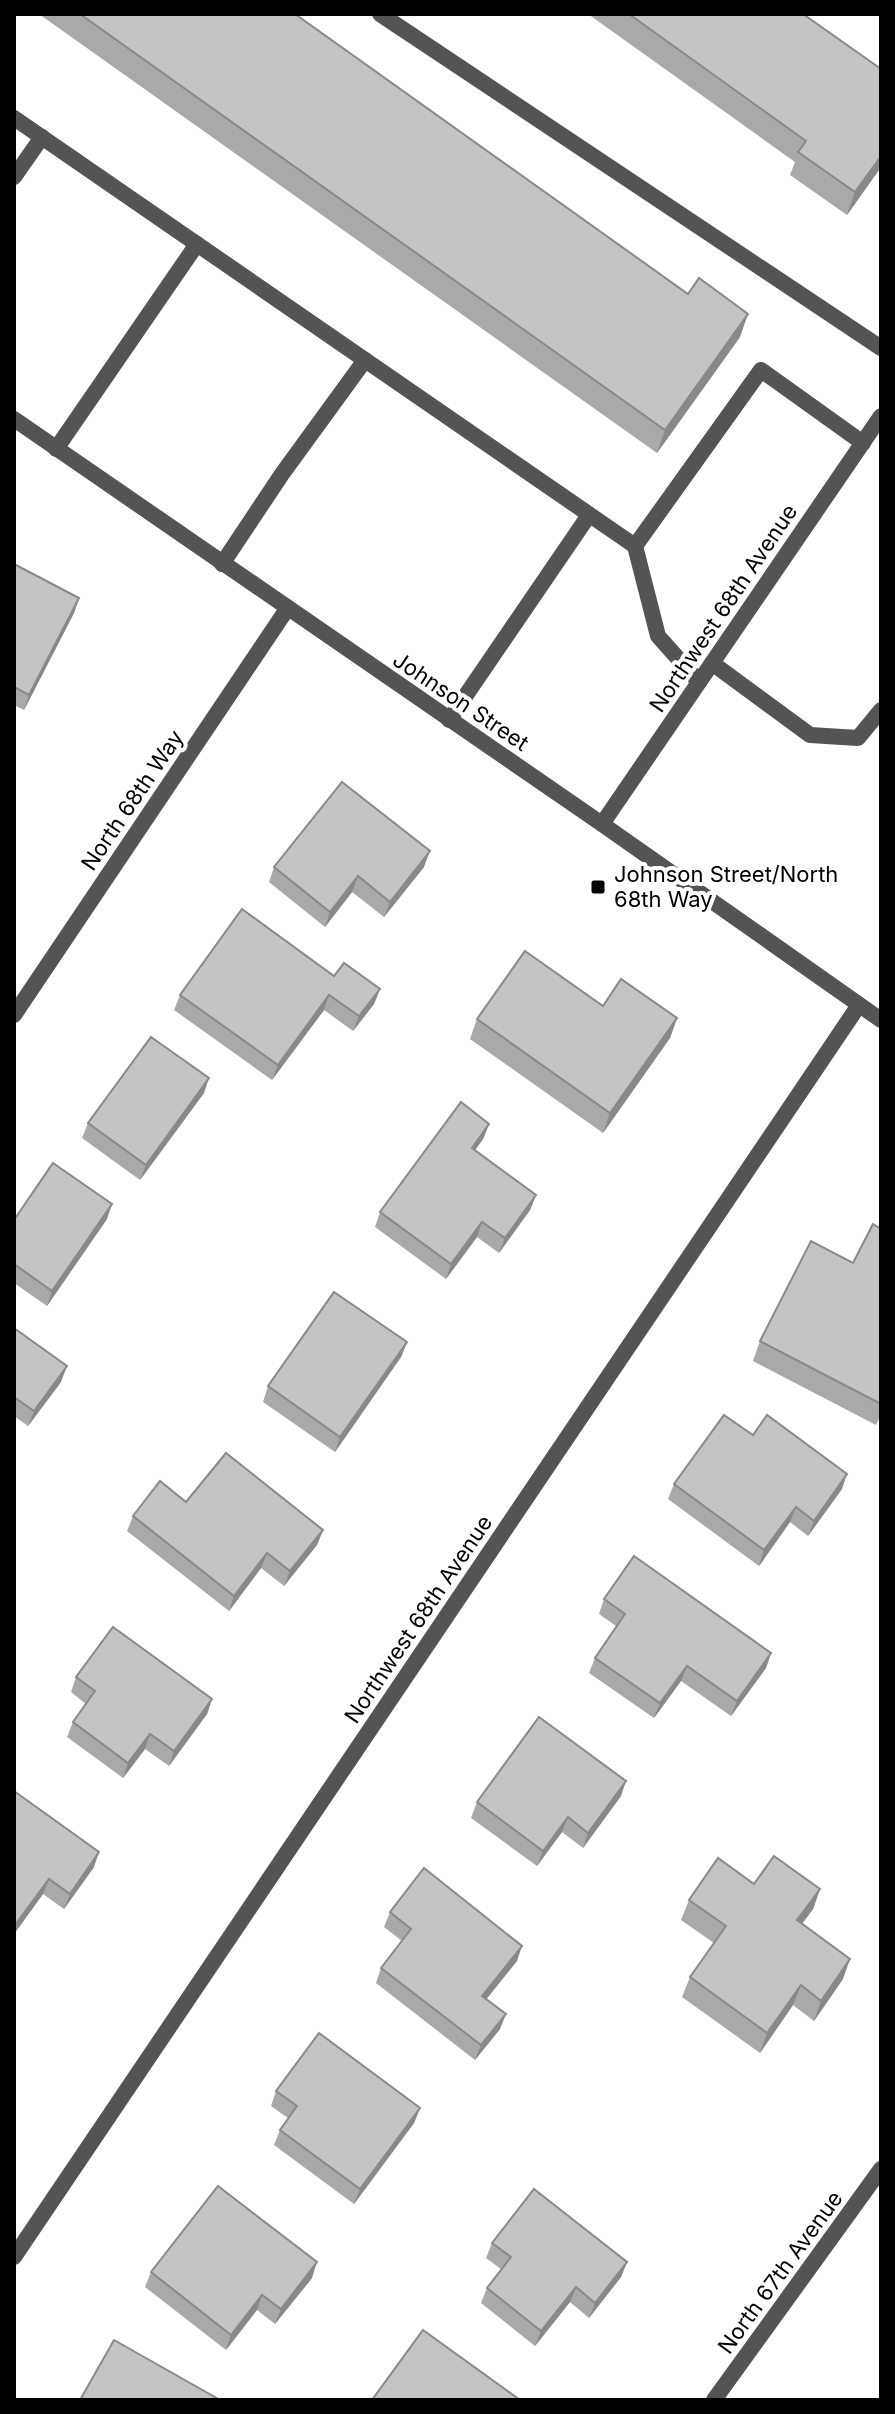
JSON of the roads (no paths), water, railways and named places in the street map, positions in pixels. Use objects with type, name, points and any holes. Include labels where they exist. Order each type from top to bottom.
[{"type":"street","points":[[380,14],[881,348]]},
{"type":"street","points":[[14,118],[635,546],[658,636],[699,682]]},
{"type":"street","points":[[14,177],[42,137]]},
{"type":"street","points":[[56,449],[197,244]]},
{"type":"street","points":[[222,564],[282,474],[365,360]]},
{"type":"street","points":[[635,546],[761,370],[863,443]]},
{"type":"street","name":"Northwest 68th Avenue","points":[[602,824],[881,416]]},
{"type":"street","name":"Johnson Street","points":[[14,419],[881,1020]]},
{"type":"street","points":[[449,720],[589,515]]},
{"type":"street","name":"North 68th Way","points":[[14,1015],[287,609]]},
{"type":"street","points":[[712,663],[810,735],[858,738],[881,710]]},
{"type":"street","name":"Northwest 68th Avenue","points":[[14,2257],[859,1005]]},
{"type":"street","name":"North 67th Avenue","points":[[714,2400],[881,2169]]},
{"type":"place","name":"Johnson Street/North 68th Way","points":[[598,887]]}]
